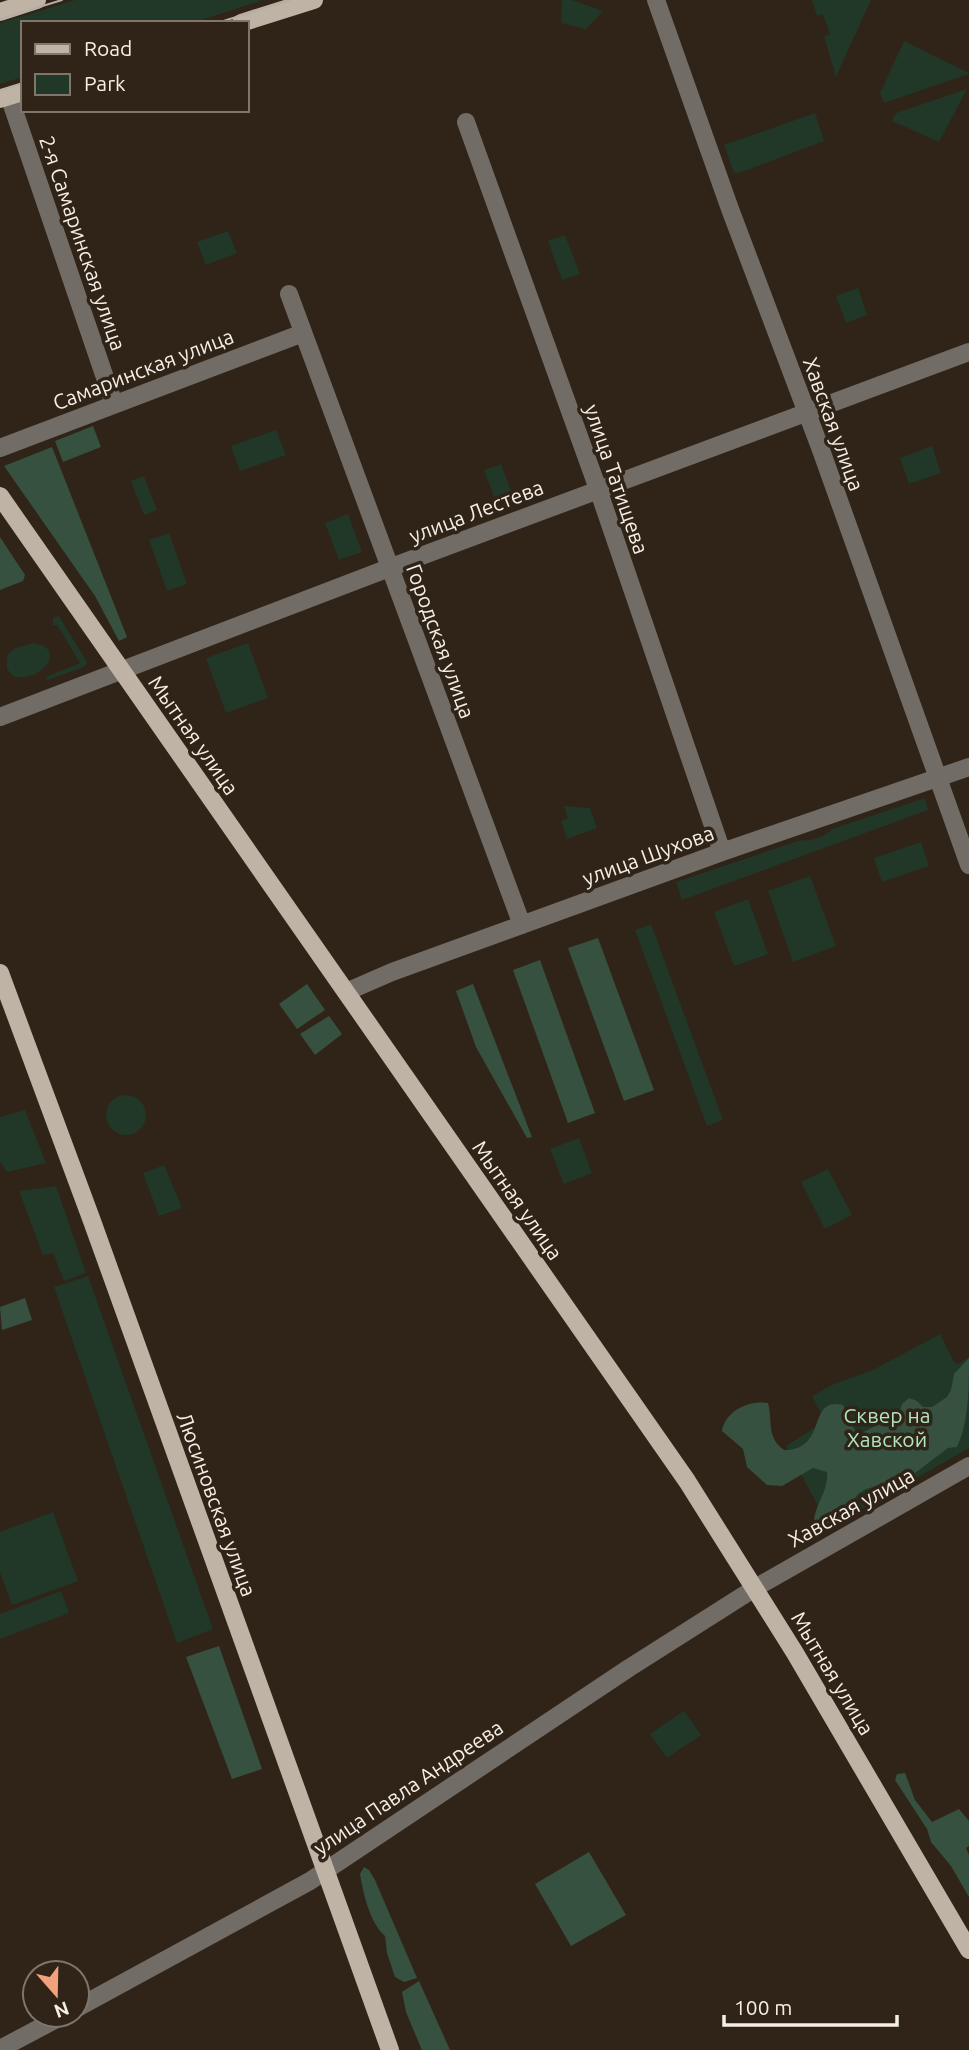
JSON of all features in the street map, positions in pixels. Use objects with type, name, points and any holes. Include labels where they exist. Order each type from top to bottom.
[{"type":"main road","points":[[0,12],[37,0]]},
{"type":"main road","points":[[247,21],[314,0]]},
{"type":"main road","name":"Мытная улица","points":[[0,496],[687,1481],[755,1588],[969,1950]]},
{"type":"main road","name":"Люсиновская улица","points":[[0,973],[390,2050]]},
{"type":"street","name":"Хавская улица","points":[[656,0],[969,865]]},
{"type":"street","name":"2-я Самаринская улица","points":[[10,95],[114,404]]},
{"type":"street","name":"улица Татищева","points":[[466,122],[598,489],[723,852]]},
{"type":"street","name":"Городская улица","points":[[289,294],[522,925]]},
{"type":"street","name":"Самаринская улица","points":[[0,448],[303,334]]},
{"type":"street","name":"улица Лестева","points":[[0,717],[598,489],[969,352]]},
{"type":"street","name":"улица Шухова","points":[[346,992],[392,972],[723,852],[969,767]]},
{"type":"street","name":"Хавская улица","points":[[755,1588],[967,1470]]},
{"type":"street","name":"улица Павла Андреева","points":[[91,2000],[325,1870],[629,1668],[755,1588]]},
{"type":"street","points":[[0,2049],[38,2029]]},
{"type":"green space","points":[[75,0],[263,0],[198,21],[21,21],[21,78],[0,84],[0,23]]},
{"type":"green space","points":[[562,0],[572,0],[603,11],[586,29],[561,23]]},
{"type":"green space","points":[[812,0],[871,0],[836,77],[824,36],[830,34],[823,14],[817,16]]},
{"type":"green space","points":[[904,41],[969,74],[884,103],[880,93]]},
{"type":"green space","points":[[967,89],[939,142],[892,121],[896,113]]},
{"type":"green space","points":[[815,113],[824,141],[734,173],[724,145]]},
{"type":"green space","points":[[228,231],[237,253],[206,265],[197,242]]},
{"type":"green space","points":[[565,235],[580,274],[562,280],[548,241]]},
{"type":"green space","points":[[858,288],[867,315],[846,323],[836,296]]},
{"type":"green space","points":[[93,426],[101,447],[63,462],[55,441]]},
{"type":"green space","points":[[276,430],[286,455],[240,471],[231,446]]},
{"type":"green space","points":[[932,446],[941,473],[909,484],[900,458]]},
{"type":"green space","points":[[52,447],[127,637],[119,641],[95,596],[4,466]]},
{"type":"green space","points":[[501,464],[512,493],[495,499],[484,470]]},
{"type":"green space","points":[[144,476],[157,510],[144,515],[131,481]]},
{"type":"green space","points":[[348,514],[362,552],[339,560],[325,523]]},
{"type":"green space","points":[[169,533],[187,584],[167,591],[149,540]]},
{"type":"green space","points":[[0,537],[25,575],[23,581],[0,590]]},
{"type":"green space","points":[[59,616],[87,662],[84,667],[47,680],[46,677],[80,663],[57,625],[53,625],[53,618]]},
{"type":"green space","points":[[34,643],[44,646],[49,652],[47,665],[33,675],[13,676],[7,669],[7,655],[15,648]]},
{"type":"green space","points":[[248,643],[268,698],[226,713],[206,658]]},
{"type":"green space","points":[[925,798],[928,810],[682,900],[676,882],[801,840],[818,838],[832,829]]},
{"type":"green space","points":[[564,806],[590,808],[597,828],[567,839],[561,821],[568,818]]},
{"type":"green space","points":[[921,842],[929,866],[882,882],[874,858]]},
{"type":"green space","points":[[810,876],[836,946],[793,962],[768,891]]},
{"type":"green space","points":[[748,899],[768,954],[734,966],[714,912]]},
{"type":"green space","points":[[651,924],[723,1120],[707,1126],[635,930]]},
{"type":"green space","points":[[598,938],[654,1090],[624,1101],[568,948]]},
{"type":"green space","points":[[540,960],[595,1113],[568,1123],[513,970]]},
{"type":"green space","points":[[307,984],[325,1010],[297,1029],[279,1004]]},
{"type":"green space","points":[[473,984],[532,1137],[527,1138],[476,1047],[456,991]]},
{"type":"green space","points":[[329,1016],[342,1034],[315,1055],[300,1034]]},
{"type":"green space","points":[[126,1095],[134,1096],[140,1101],[145,1107],[145,1123],[140,1129],[134,1134],[126,1135],[118,1134],[112,1129],[107,1123],[106,1115],[107,1107],[112,1101],[118,1096]]},
{"type":"green space","points":[[25,1110],[46,1163],[7,1172],[0,1162],[0,1117]]},
{"type":"green space","points":[[579,1138],[592,1173],[564,1184],[550,1149]]},
{"type":"green space","points":[[164,1165],[182,1208],[159,1216],[143,1173]]},
{"type":"green space","points":[[828,1169],[852,1215],[825,1229],[801,1182]]},
{"type":"green space","points":[[56,1186],[86,1273],[64,1281],[53,1253],[43,1255],[19,1191]]},
{"type":"green space","points":[[88,1276],[213,1629],[177,1643],[54,1287]]},
{"type":"green space","points":[[25,1298],[32,1320],[2,1330],[0,1307]]},
{"type":"green space","name":"Сквер на Хавской","points":[[940,1334],[954,1362],[958,1364],[969,1357],[969,1448],[830,1528],[786,1446],[825,1421],[812,1396],[832,1385],[875,1369]]},
{"type":"green space","points":[[969,1358],[966,1416],[957,1447],[948,1448],[910,1477],[866,1489],[858,1494],[837,1522],[824,1533],[814,1523],[826,1485],[827,1472],[813,1468],[782,1486],[767,1485],[747,1467],[743,1449],[722,1431],[728,1418],[739,1408],[753,1403],[768,1403],[772,1434],[778,1445],[784,1450],[798,1448],[807,1442],[813,1433],[824,1408],[832,1404],[843,1405],[854,1429],[860,1434],[899,1413],[902,1404],[909,1398],[923,1407],[932,1407],[947,1397],[954,1374]]},
{"type":"green space","points":[[53,1512],[78,1581],[12,1605],[0,1572],[0,1532]]},
{"type":"green space","points":[[61,1591],[69,1613],[0,1639],[0,1614]]},
{"type":"green space","points":[[219,1646],[262,1769],[232,1779],[186,1657]]},
{"type":"green space","points":[[684,1711],[701,1735],[667,1758],[650,1734]]},
{"type":"green space","points":[[905,1773],[915,1800],[932,1822],[959,1809],[969,1821],[969,1846],[966,1848],[969,1855],[969,1897],[951,1866],[931,1842],[927,1829],[895,1780],[897,1774]]},
{"type":"green space","points":[[589,1852],[626,1915],[571,1946],[535,1884]]},
{"type":"green space","points":[[364,1867],[375,1880],[417,1978],[404,1982],[395,1977],[385,1936],[375,1924],[365,1899],[360,1874]]},
{"type":"green space","points":[[419,1981],[450,2050],[421,2048],[406,2012],[402,1992]]},
{"type":"tram line","points":[[0,19],[62,0]]},
{"type":"tram line","points":[[223,21],[290,0]]},
{"type":"tram line","points":[[0,90],[21,84]]}]
